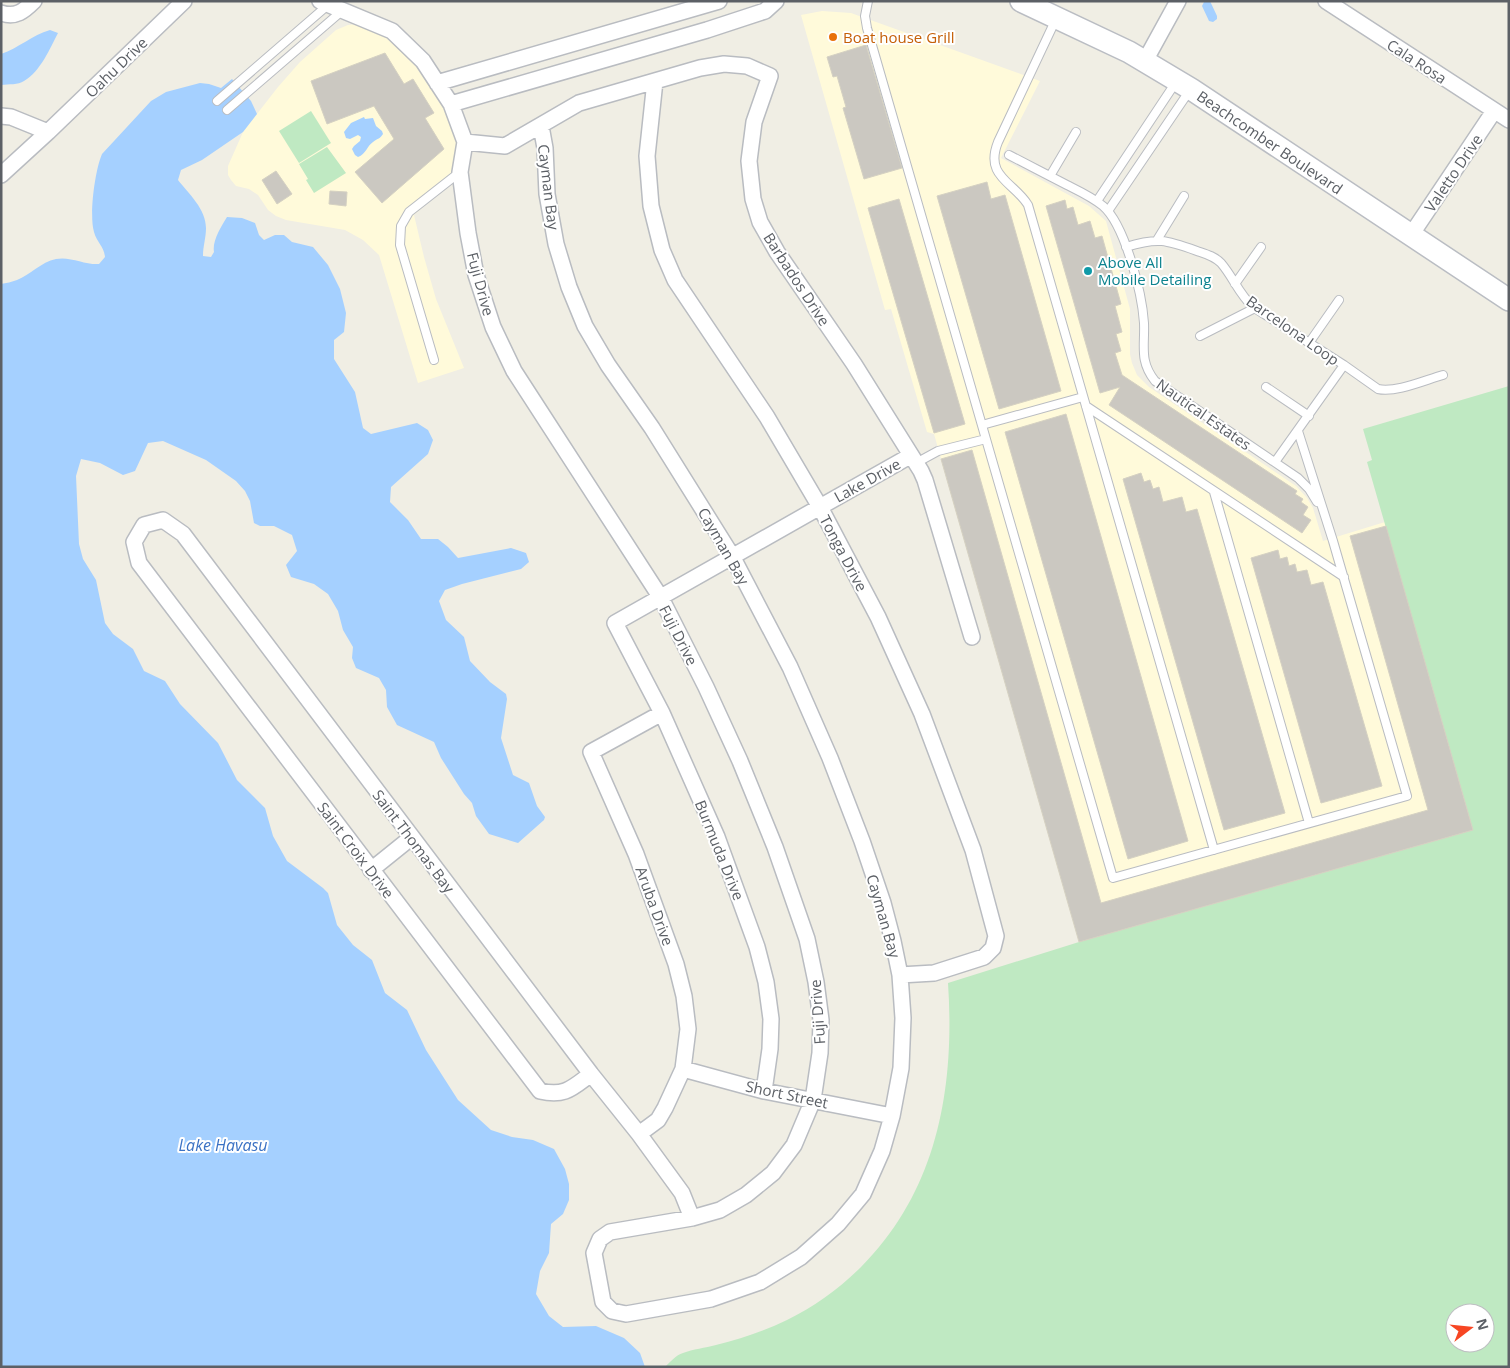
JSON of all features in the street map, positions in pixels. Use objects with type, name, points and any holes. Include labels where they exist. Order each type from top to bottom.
[{"type":"street","points":[[1,13],[17,14],[25,10],[34,1]]},
{"type":"street","name":"Oahu Drive","points":[[1,175],[184,1]]},
{"type":"street","points":[[437,82],[719,1]]},
{"type":"street","points":[[451,104],[715,27],[765,11],[776,1]]},
{"type":"street","name":"Beachcomber Boulevard","points":[[1021,1],[1145,61],[1509,300]]},
{"type":"street","points":[[1145,61],[1178,1]]},
{"type":"street","name":"Cala Rosa","points":[[1326,1],[1509,120]]},
{"type":"street","points":[[324,3],[392,31],[423,61],[451,104],[465,142]]},
{"type":"street","name":"Barbados Drive","points":[[465,142],[505,146],[579,103],[655,81],[724,64],[747,66],[770,76],[754,122],[749,161],[753,199],[760,222],[777,252],[854,364],[925,480],[972,637]]},
{"type":"street","name":"Tonga Drive","points":[[655,81],[648,156],[651,206],[662,250],[675,280],[767,417],[820,506],[878,617],[922,714],[973,850],[996,936],[993,948],[984,957],[934,973],[900,975]]},
{"type":"street","name":"Valetto Drive","points":[[1411,235],[1494,111]]},
{"type":"street","points":[[1,116],[11,117],[48,132]]},
{"type":"street","name":"Cayman Bay","points":[[541,126],[547,194],[556,244],[569,287],[585,326],[608,365],[652,428],[732,556],[790,667],[830,758],[862,841],[894,941],[900,975]]},
{"type":"street","name":"Fuji Drive","points":[[465,142],[460,172],[468,234],[476,275],[493,327],[514,371],[661,598],[706,687],[740,761],[775,847],[807,939],[816,982],[820,1020],[820,1053],[813,1100],[794,1145],[773,1173],[746,1195],[720,1210],[692,1218],[610,1232],[600,1239],[594,1253],[603,1302],[612,1311],[626,1314],[711,1299],[760,1282],[801,1257],[838,1224],[863,1194],[882,1151],[892,1116],[901,1068],[903,1018],[900,975]]},
{"type":"street","name":"Lake Drive","points":[[615,623],[820,506],[913,459]]},
{"type":"street","name":"Saint Thomas Bay","points":[[139,563],[134,542],[144,525],[163,520],[182,534],[591,1074],[639,1134],[682,1193],[692,1218]]},
{"type":"street","name":"Saint Croix Drive","points":[[139,563],[540,1091],[553,1094],[566,1092],[591,1074]]},
{"type":"street","name":"Burmuda Drive","points":[[615,623],[662,713],[717,837],[757,947],[766,982],[771,1019],[770,1049],[764,1091]]},
{"type":"street","name":"Aruba Drive","points":[[639,1134],[658,1120],[666,1108],[683,1069],[688,1029],[684,996],[676,964],[636,854],[591,752],[662,713]]},
{"type":"street","points":[[371,870],[412,837]]},
{"type":"street","name":"Short Street","points":[[683,1069],[764,1091],[892,1116]]},
{"type":"lane","points":[[868,1],[867,28],[1113,878],[1309,823],[1214,492]]},
{"type":"lane","points":[[217,101],[324,3]]},
{"type":"lane","points":[[227,110],[343,10]]},
{"type":"lane","points":[[1057,17],[998,142],[994,159],[1001,178],[1028,205],[1214,850]]},
{"type":"lane","points":[[1097,201],[1145,128],[1184,85]]},
{"type":"lane","points":[[1108,211],[1158,136],[1184,85]]},
{"type":"lane","points":[[1145,128],[1158,136]]},
{"type":"lane","points":[[1050,176],[1076,132]]},
{"type":"lane","name":"Nautical Estates","points":[[1009,155],[1097,201],[1118,224],[1141,303],[1144,323],[1144,357],[1152,378],[1158,384],[1276,462],[1306,485],[1324,512]]},
{"type":"lane","points":[[434,360],[400,245],[401,226],[409,212],[460,172]]},
{"type":"lane","points":[[1157,240],[1184,196]]},
{"type":"lane","name":"Barcelona Loop","points":[[1126,247],[1144,241],[1157,240],[1172,242],[1210,255],[1220,263],[1246,299],[1255,308],[1344,365],[1298,431]]},
{"type":"lane","points":[[1235,284],[1261,247]]},
{"type":"lane","points":[[1309,343],[1339,300]]},
{"type":"lane","points":[[1200,336],[1255,308]]},
{"type":"lane","points":[[1344,365],[1378,389],[1384,390],[1393,390],[1443,375]]},
{"type":"lane","points":[[1266,387],[1309,416]]},
{"type":"lane","points":[[982,425],[1083,396]]},
{"type":"lane","points":[[1086,406],[1344,577]]},
{"type":"lane","points":[[1276,462],[1298,431]]},
{"type":"lane","name":"Nautical Estates","points":[[1298,431],[1344,577],[1407,796],[1309,823]]},
{"type":"lane","points":[[913,459],[986,439]]},
{"type":"shaded area","points":[[822,11],[851,13],[1040,81],[1001,158],[1089,206],[1106,221],[1130,309],[1130,354],[1137,375],[1149,387],[1296,486],[1313,508],[1323,541],[1385,522],[1473,830],[1079,942],[934,434],[927,432],[891,309],[885,310],[801,15]]},
{"type":"shaded area","points":[[358,24],[384,32],[412,58],[441,100],[456,136],[456,163],[449,184],[414,215],[436,299],[464,368],[418,383],[379,255],[363,240],[345,230],[286,220],[276,216],[268,210],[258,195],[249,189],[236,186],[228,175],[228,166],[243,132],[278,87],[300,62],[336,30],[348,25]]},
{"type":"green space","points":[[311,111],[331,143],[299,163],[279,131]]},
{"type":"green space","points":[[327,147],[346,173],[314,193],[299,164]]},
{"type":"green space","points":[[1509,386],[1509,1367],[665,1367],[680,1354],[752,1334],[797,1315],[835,1290],[853,1275],[887,1237],[908,1205],[924,1171],[936,1135],[944,1098],[948,1060],[948,983],[1079,942],[1473,830],[1367,462],[1372,460],[1363,429]]},
{"type":"water","points":[[1210,1],[1217,16],[1217,19],[1213,22],[1209,21],[1202,6],[1204,2]]},
{"type":"water","points":[[50,30],[58,33],[44,59],[30,77],[16,84],[1,85],[1,54]]},
{"type":"water","name":"Lake Havasu","points":[[232,79],[251,101],[257,114],[243,132],[202,160],[181,170],[178,180],[203,214],[206,228],[203,256],[211,257],[214,252],[216,239],[227,217],[242,218],[255,223],[259,235],[264,240],[275,235],[284,235],[292,242],[313,247],[328,265],[340,289],[346,313],[344,332],[334,340],[334,359],[355,392],[363,428],[371,434],[417,423],[428,430],[433,440],[428,454],[391,487],[390,502],[408,520],[421,539],[438,539],[458,558],[511,548],[526,553],[529,562],[521,569],[445,590],[439,601],[446,620],[464,637],[470,661],[490,682],[506,694],[507,699],[501,738],[513,775],[529,783],[537,806],[545,817],[544,820],[518,843],[489,834],[476,816],[472,803],[441,758],[434,742],[397,725],[387,707],[386,690],[379,678],[356,668],[352,658],[353,647],[343,630],[338,611],[328,594],[314,584],[291,577],[286,565],[297,551],[292,535],[274,526],[260,526],[254,523],[250,501],[245,491],[236,481],[206,460],[163,441],[148,443],[135,471],[123,475],[100,463],[81,459],[76,476],[79,544],[83,559],[96,580],[105,623],[113,634],[133,649],[144,671],[165,681],[180,704],[218,743],[237,780],[265,808],[273,836],[287,861],[328,893],[337,925],[353,945],[372,960],[385,993],[407,1010],[426,1050],[458,1100],[491,1130],[512,1137],[533,1140],[554,1149],[565,1169],[569,1184],[569,1200],[563,1214],[551,1224],[549,1253],[540,1271],[536,1294],[549,1316],[563,1327],[596,1326],[624,1338],[640,1353],[645,1367],[1,1367],[1,284],[17,280],[45,263],[56,259],[61,258],[99,264],[105,257],[94,232],[92,204],[99,161],[102,154],[151,101],[166,92],[200,83],[221,88]]},
{"type":"water","points":[[364,117],[365,119],[373,118],[376,126],[383,134],[358,157],[352,149],[360,141],[361,137],[358,135],[350,139],[346,138],[344,132],[351,123]]},
{"type":"building","points":[[866,45],[902,168],[864,179],[843,108],[846,107],[837,76],[833,77],[827,57]]},
{"type":"building","points":[[385,53],[404,84],[413,79],[434,113],[425,118],[444,149],[382,203],[355,172],[394,139],[374,106],[327,124],[311,81]]},
{"type":"building","points":[[276,171],[292,194],[277,204],[262,180]]},
{"type":"building","points":[[987,182],[991,199],[1005,195],[1061,391],[999,409],[937,196]]},
{"type":"building","points":[[330,191],[347,192],[346,206],[329,204]]},
{"type":"building","points":[[899,199],[965,424],[934,433],[868,208]]},
{"type":"building","points":[[1065,200],[1067,209],[1073,207],[1078,225],[1090,221],[1095,238],[1102,236],[1121,304],[1115,306],[1122,332],[1116,334],[1121,351],[1115,353],[1122,375],[1297,491],[1295,494],[1303,499],[1301,502],[1308,507],[1303,515],[1311,520],[1302,533],[1109,405],[1120,387],[1100,393],[1046,206]]},
{"type":"building","points":[[1066,414],[1188,841],[1128,859],[1005,432]]},
{"type":"building","points":[[972,450],[1101,903],[1428,810],[1350,536],[1386,526],[1473,830],[1079,942],[941,459]]},
{"type":"building","points":[[1141,473],[1144,482],[1150,480],[1153,489],[1159,487],[1163,502],[1182,497],[1186,512],[1197,509],[1285,813],[1224,830],[1123,479]]},
{"type":"building","points":[[1278,550],[1280,559],[1287,557],[1289,566],[1295,564],[1297,572],[1307,570],[1311,585],[1323,582],[1382,786],[1321,803],[1251,558]]},
{"type":"place","name":"Boat house Grill","points":[[833,37]]},
{"type":"place","name":"Above All Mobile Detailing","points":[[1088,271]]}]
